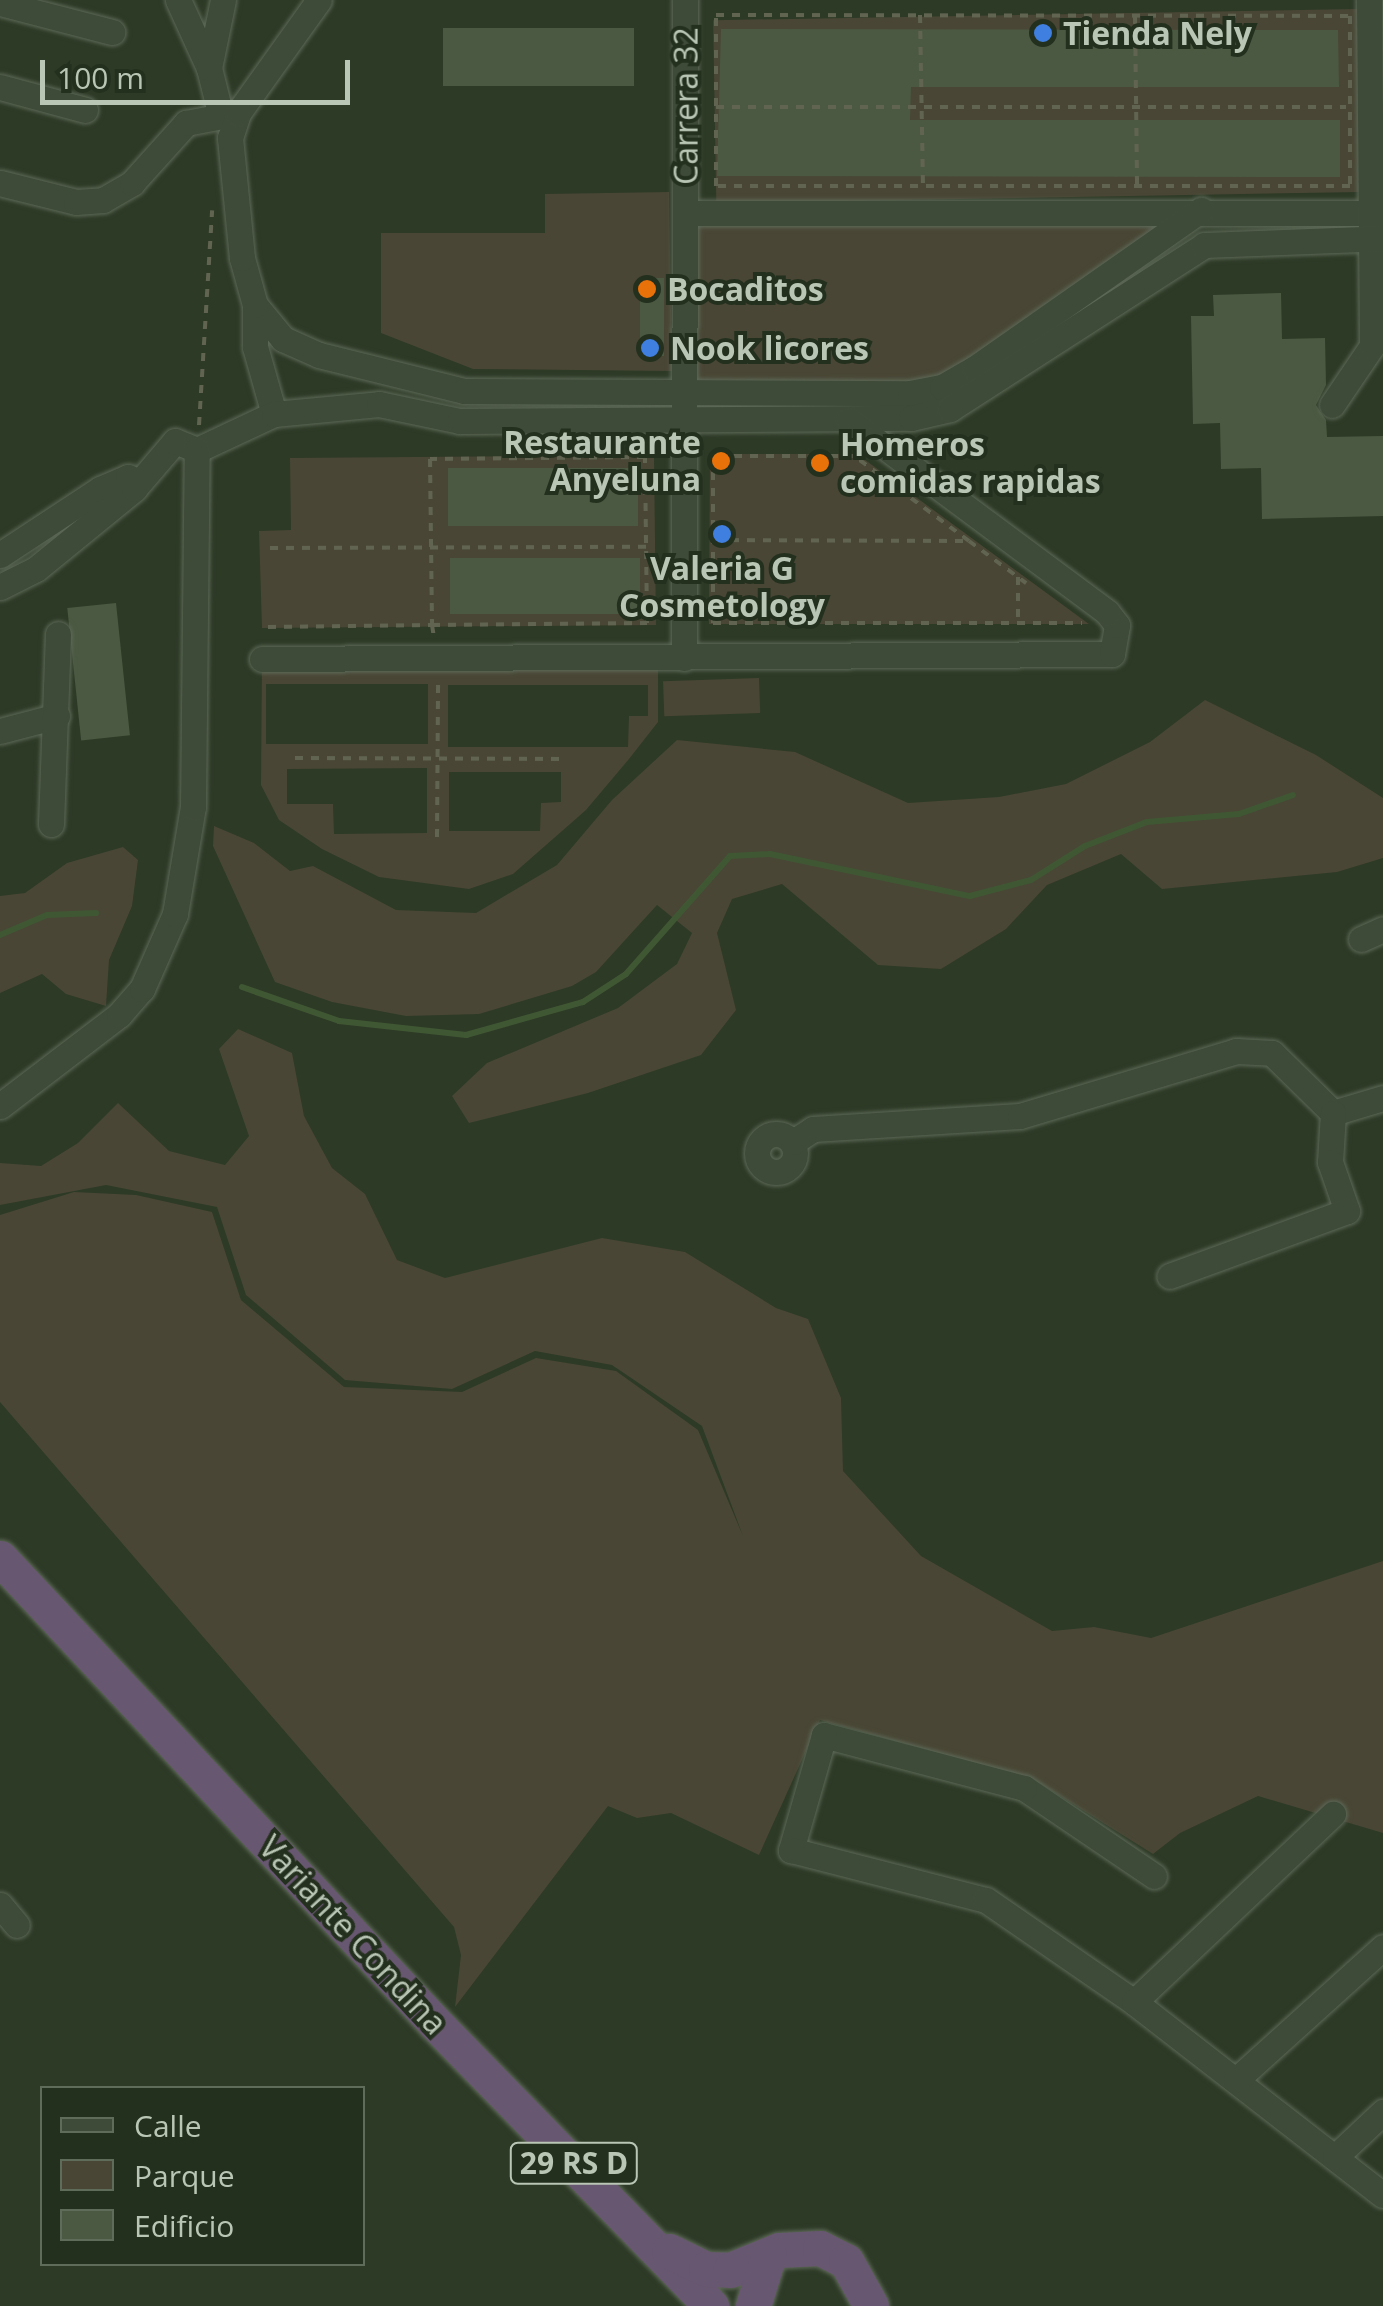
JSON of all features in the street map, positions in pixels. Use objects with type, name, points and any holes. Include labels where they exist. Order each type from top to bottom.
[{"type":"highway","name":"Variante Condina","points":[[0,1558],[434,2022],[712,2306]]},
{"type":"highway","points":[[644,2234],[706,2269],[730,2270],[769,2254],[820,2248],[846,2261],[871,2306]]},
{"type":"highway","points":[[753,2306],[769,2254]]},
{"type":"street","points":[[178,0],[229,114],[230,173],[255,305],[255,347],[274,414]]},
{"type":"street","points":[[208,68],[222,0]]},
{"type":"street","points":[[0,183],[76,202],[103,200],[132,183],[186,123],[229,114],[319,0]]},
{"type":"street","name":"Carrera 32","points":[[671,658],[686,420],[685,0]]},
{"type":"street","points":[[1332,405],[1372,346],[1376,225],[1369,0]]},
{"type":"street","points":[[0,3],[112,32]]},
{"type":"street","points":[[0,88],[85,110]]},
{"type":"street","points":[[255,305],[283,339],[380,375],[464,391],[910,394],[942,387],[1201,210]]},
{"type":"street","points":[[686,213],[1201,210],[1376,225]]},
{"type":"street","points":[[0,587],[36,569],[138,482],[175,441],[197,450],[274,414],[379,404],[460,421],[848,420],[950,409],[1204,245],[1376,225]]},
{"type":"street","points":[[262,659],[1112,654],[1117,625],[1106,612],[848,420]]},
{"type":"street","points":[[0,1106],[67,1061],[131,1002],[155,965],[175,914],[193,807],[197,450]]},
{"type":"street","points":[[0,556],[100,489],[128,477],[138,482]]},
{"type":"street","points":[[51,824],[58,634]]},
{"type":"street","points":[[0,731],[57,716]]},
{"type":"street","points":[[792,1142],[813,1130],[1020,1116],[1258,1048],[1272,1053],[1332,1113],[1330,1162],[1347,1210],[1169,1276]]},
{"type":"street","points":[[1332,1113],[1383,1098]]},
{"type":"street","points":[[1154,1876],[1024,1788],[824,1735],[791,1850],[986,1900],[1134,2002],[1383,2195]]},
{"type":"street","points":[[1134,2002],[1333,1814]]},
{"type":"street","points":[[1236,2080],[1383,1947]]},
{"type":"street","points":[[1335,2157],[1383,2112]]},
{"type":"path","points":[[716,15],[920,15],[1350,16],[1350,186],[716,186],[716,15]]},
{"type":"path","points":[[920,15],[923,186]]},
{"type":"path","points":[[1136,16],[1137,186]]},
{"type":"path","points":[[716,106],[1350,106]]},
{"type":"path","points":[[197,450],[213,203]]},
{"type":"path","points":[[1034,589],[854,456],[713,456],[712,623],[1082,623],[1066,612]]},
{"type":"path","points":[[268,627],[432,626],[646,623],[645,458],[430,460],[432,626],[437,658],[439,757],[437,836]]},
{"type":"path","points":[[714,540],[969,541]]},
{"type":"path","points":[[270,548],[646,547]]},
{"type":"path","points":[[1018,578],[1018,624]]},
{"type":"path","points":[[295,758],[566,758]]},
{"type":"green space","points":[[1357,9],[1360,192],[716,203],[713,20]]},
{"type":"green space","points":[[669,192],[672,371],[473,369],[381,333],[381,233],[545,233],[545,194]]},
{"type":"green space","points":[[1201,210],[942,387],[686,393],[686,213]]},
{"type":"green space","points":[[710,454],[857,454],[1089,624],[709,624]]},
{"type":"green space","points":[[654,455],[656,625],[262,628],[259,531],[291,530],[290,458]]},
{"type":"green space","points":[[658,658],[658,722],[586,810],[513,874],[469,889],[379,877],[322,849],[279,820],[261,785],[262,659]],"holes":[[[266,684],[428,684],[428,744],[266,744]],[[448,685],[648,685],[648,716],[629,716],[628,747],[448,747]],[[427,768],[427,833],[334,834],[333,804],[287,804],[287,769]],[[449,772],[561,772],[561,802],[541,803],[540,831],[449,831]]]},
{"type":"green space","points":[[759,678],[760,713],[664,716],[663,681]]},
{"type":"green space","points":[[1205,700],[1316,755],[1383,798],[1383,858],[1337,872],[1162,889],[1121,854],[1047,885],[1006,929],[941,969],[878,965],[782,884],[732,899],[717,933],[736,1010],[701,1055],[588,1093],[469,1123],[452,1096],[487,1063],[618,1008],[677,964],[692,933],[657,905],[596,972],[572,986],[479,1014],[406,1016],[332,1002],[275,982],[213,846],[214,826],[254,843],[290,871],[313,866],[396,910],[476,913],[557,865],[612,800],[677,740],[795,752],[908,803],[999,797],[1066,784],[1150,742]]},
{"type":"green space","points":[[123,847],[138,860],[132,906],[109,960],[106,1006],[66,994],[42,974],[0,993],[0,896],[25,893],[67,863]]},
{"type":"green space","points":[[238,1029],[292,1053],[304,1116],[332,1168],[365,1194],[397,1260],[445,1278],[602,1238],[685,1252],[776,1308],[808,1319],[841,1398],[843,1471],[921,1556],[1052,1631],[1094,1627],[1151,1638],[1383,1561],[1383,1833],[1258,1796],[1180,1833],[1153,1854],[1033,1779],[820,1720],[759,1855],[671,1813],[637,1818],[608,1806],[455,2007],[461,1955],[454,1927],[0,1402],[0,1215],[74,1192],[136,1195],[212,1212],[241,1300],[344,1387],[462,1392],[536,1358],[616,1371],[698,1430],[743,1536],[702,1426],[612,1365],[535,1351],[452,1389],[345,1380],[246,1295],[217,1207],[106,1185],[0,1205],[0,1163],[41,1166],[78,1143],[118,1103],[169,1151],[225,1165],[249,1136],[219,1049]]},
{"type":"building","points":[[443,28],[634,28],[634,86],[443,86]]},
{"type":"building","points":[[721,29],[1338,30],[1339,87],[911,87],[910,120],[1340,120],[1340,177],[717,176]]},
{"type":"building","points":[[640,278],[664,278],[664,356],[640,356]]},
{"type":"building","points":[[1281,293],[1282,339],[1325,338],[1326,385],[1316,405],[1326,420],[1327,437],[1383,436],[1383,516],[1262,519],[1261,468],[1221,469],[1220,423],[1193,424],[1191,316],[1214,316],[1213,295]]},
{"type":"building","points":[[448,468],[638,468],[638,526],[448,526]]},
{"type":"building","points":[[450,558],[640,558],[640,614],[450,614]]},
{"type":"building","points":[[116,603],[130,735],[81,740],[67,608]]},
{"type":"waterway","points":[[242,987],[339,1021],[466,1035],[583,1002],[626,974],[730,856],[770,854],[970,896],[1031,880],[1085,846],[1147,822],[1239,814],[1293,795]]},
{"type":"waterway","points":[[0,935],[47,915],[96,913]]},
{"type":"place","name":"Tienda Nely","points":[[1043,33]]},
{"type":"place","name":"Bocaditos","points":[[647,289]]},
{"type":"place","name":"Nook licores","points":[[650,348]]},
{"type":"place","name":"Restaurante Anyeluna","points":[[721,461]]},
{"type":"place","name":"Homeros comidas rapidas","points":[[820,463]]},
{"type":"place","name":"Valeria G Cosmetology","points":[[722,534]]}]
